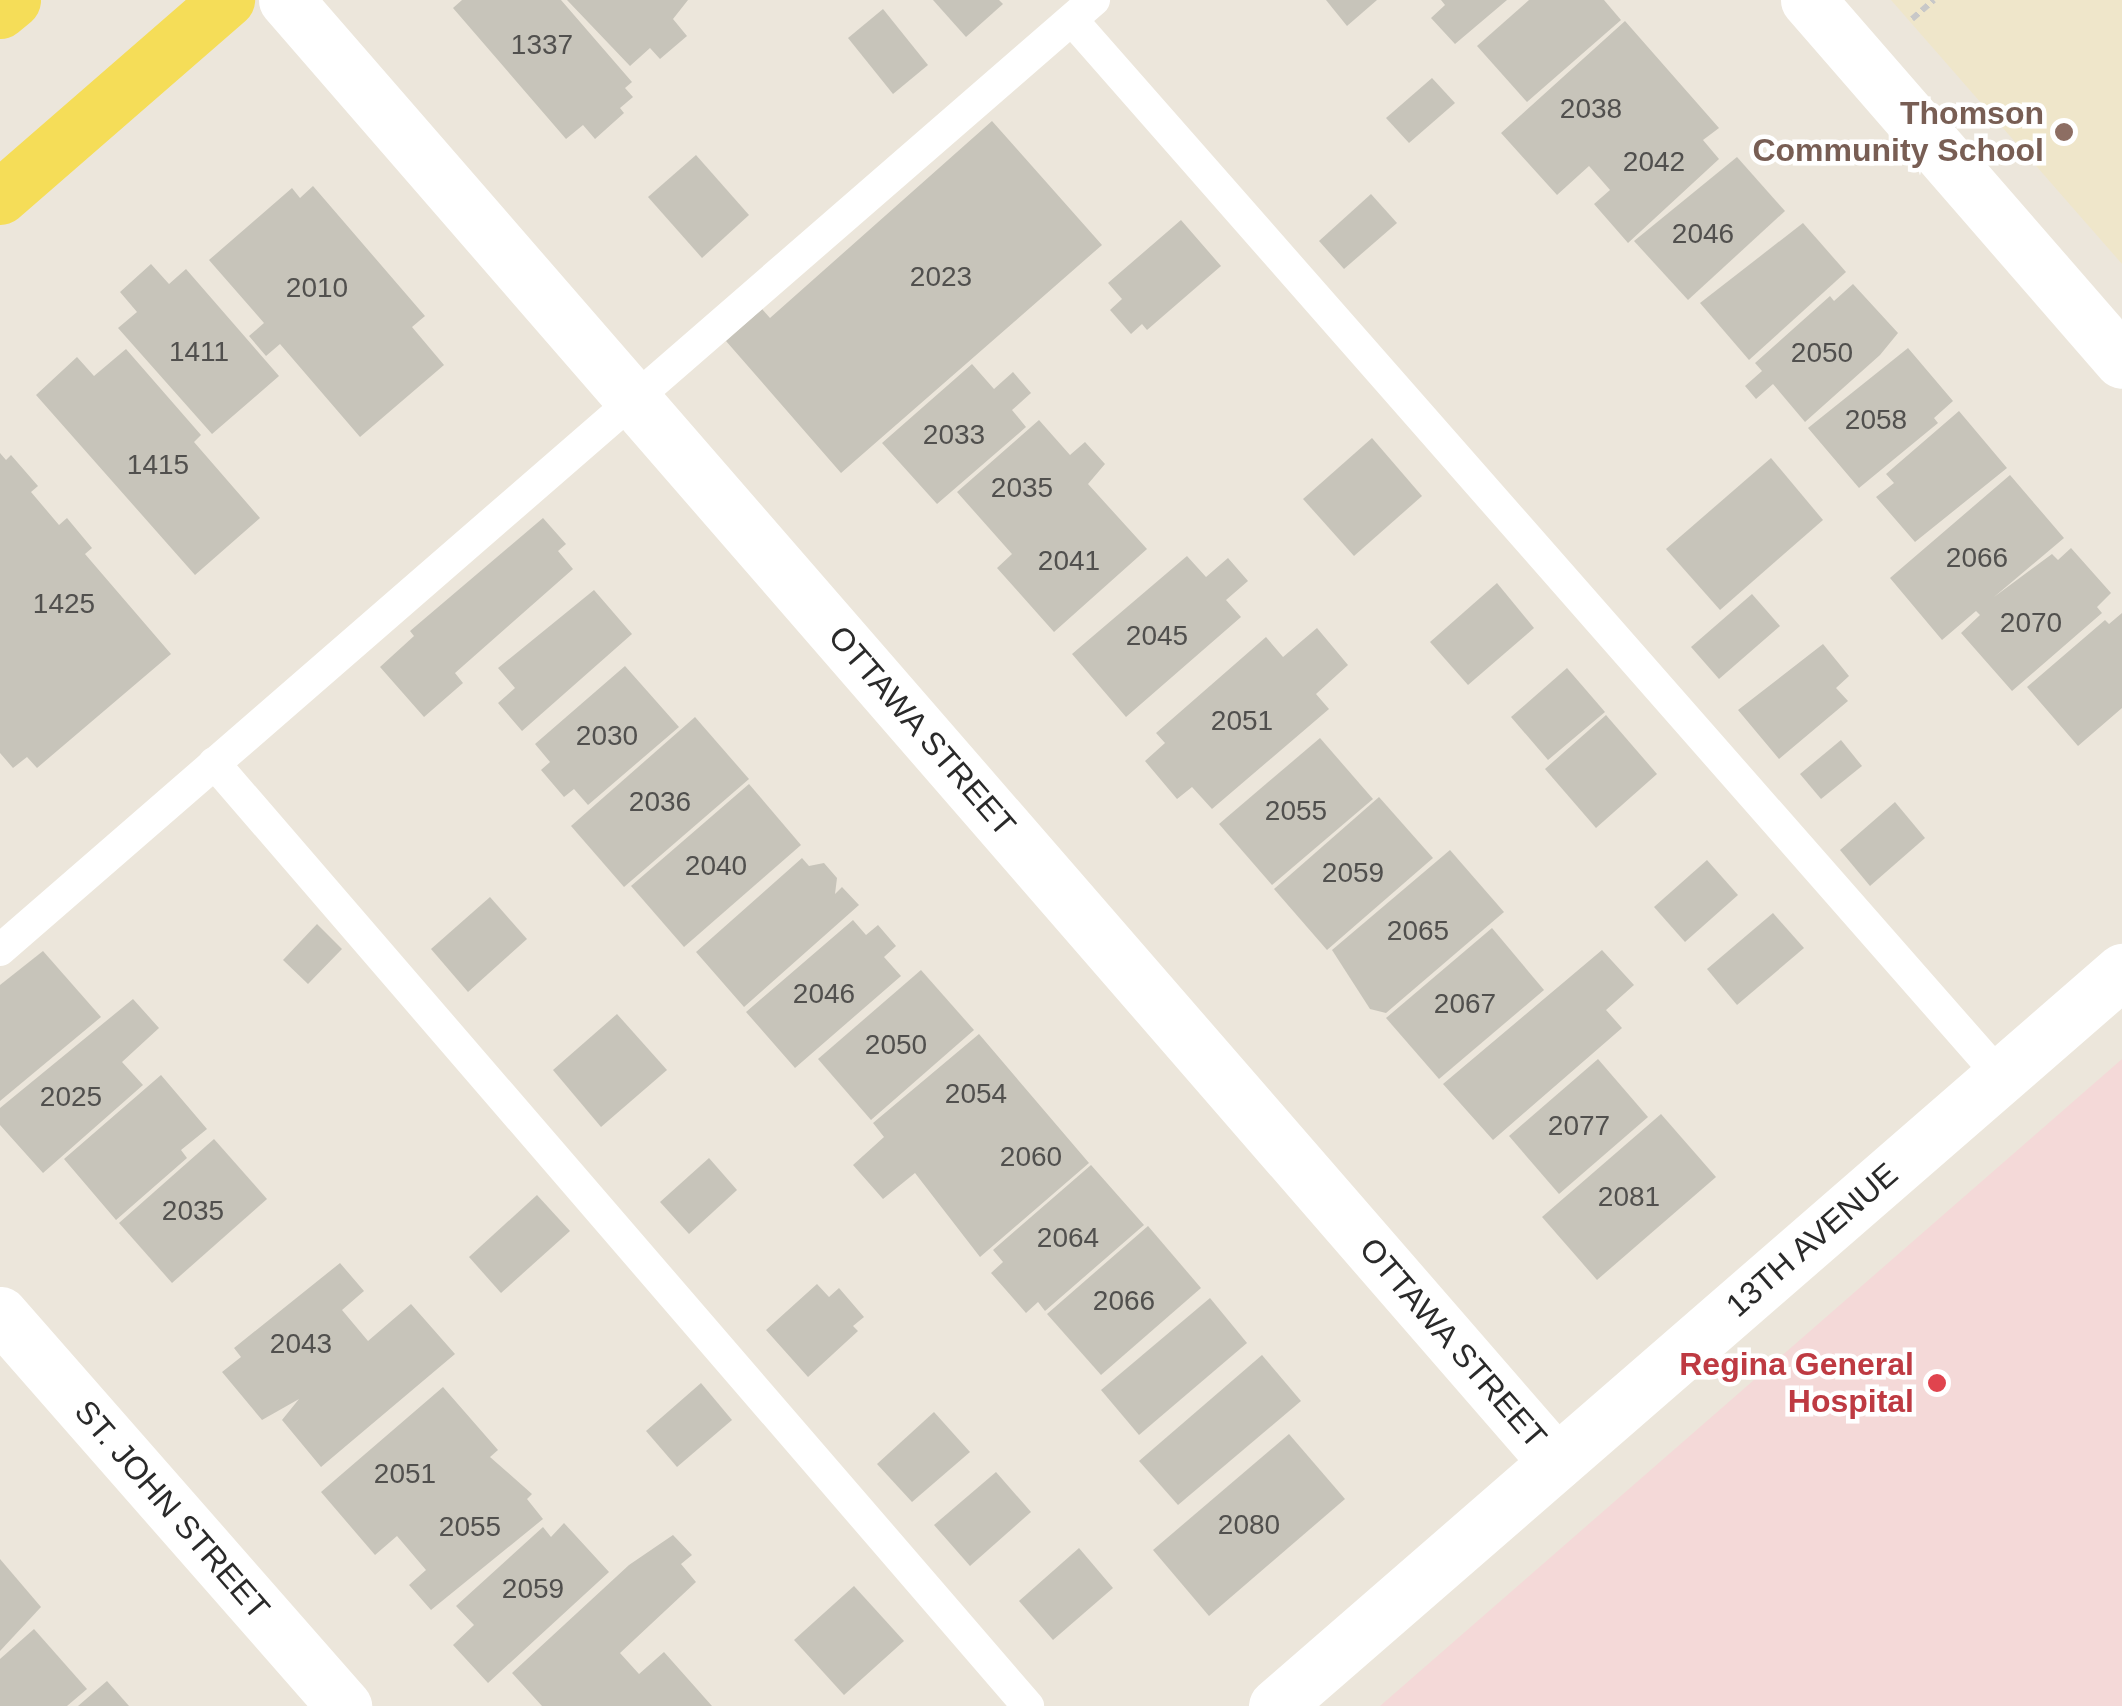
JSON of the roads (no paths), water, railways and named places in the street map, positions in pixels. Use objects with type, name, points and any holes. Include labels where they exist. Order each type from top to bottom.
[{"type":"main road","points":[[0,11],[13,0]]},
{"type":"main road","points":[[0,197],[227,0]]},
{"type":"street","name":"OTTAWA STREET","points":[[286,0],[1556,1462]]},
{"type":"street","points":[[1808,0],[2122,361]]},
{"type":"street","name":"13TH AVENUE","points":[[1276,1706],[2122,970]]},
{"type":"street","name":"ST. JOHN STREET","points":[[0,1314],[344,1706]]},
{"type":"lane","points":[[0,950],[1083,10],[2000,1076]]},
{"type":"lane","points":[[214,764],[1028,1706]]},
{"type":"place","name":"Thomson Community School","points":[[2064,132]]},
{"type":"place","name":"Regina General Hospital","points":[[1937,1383]]}]
